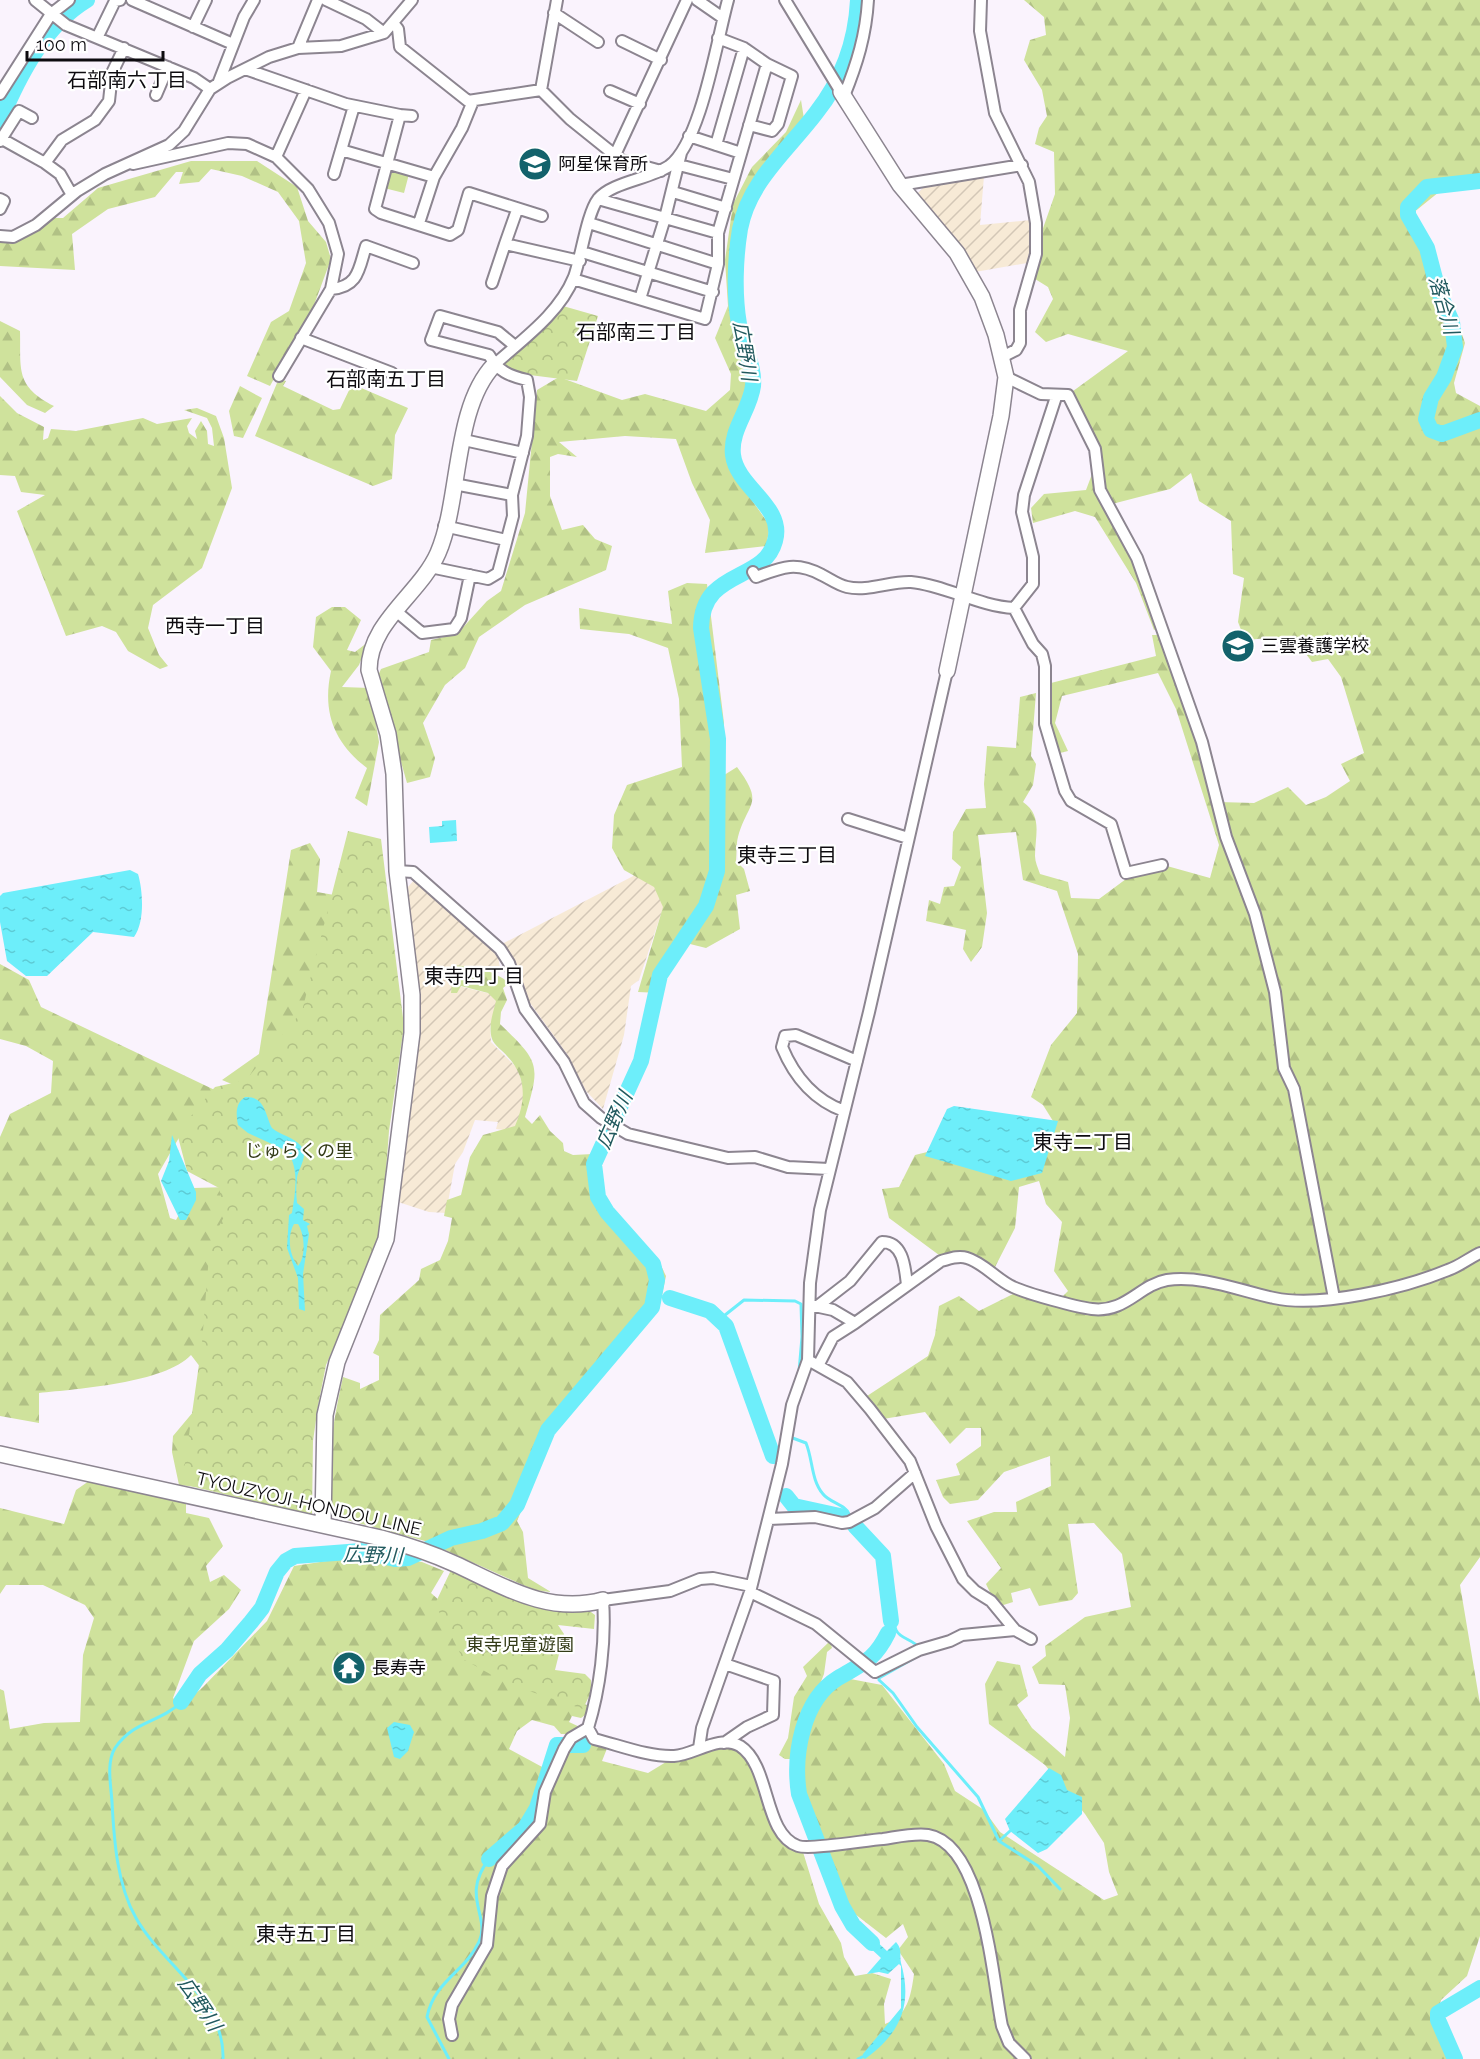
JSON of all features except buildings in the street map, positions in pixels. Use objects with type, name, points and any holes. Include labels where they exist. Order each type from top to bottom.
[{"type":"street","points":[[35,0],[66,25],[98,36],[214,86]]},
{"type":"street","points":[[0,94],[51,14],[69,0]]},
{"type":"street","points":[[98,36],[115,1],[120,0]]},
{"type":"street","points":[[132,0],[232,44]]},
{"type":"street","points":[[193,27],[206,0]]},
{"type":"street","points":[[0,236],[13,237],[36,225],[72,195],[121,166],[169,145],[184,131],[214,86],[254,0]]},
{"type":"street","points":[[298,48],[318,0]]},
{"type":"street","points":[[326,0],[366,19],[384,33]]},
{"type":"street","points":[[214,86],[245,69],[298,48],[341,46],[384,33],[394,24],[412,0]]},
{"type":"street","points":[[541,90],[557,0]]},
{"type":"street","points":[[615,155],[687,0]]},
{"type":"street","points":[[697,0],[723,18]]},
{"type":"street","points":[[640,299],[665,218],[681,153],[700,111],[728,0]]},
{"type":"street","points":[[785,0],[900,185],[957,253],[972,276],[989,315],[1006,377],[993,456],[947,671],[857,1061],[829,1169],[812,1256],[813,1362]]},
{"type":"street","points":[[842,94],[857,64],[866,31],[868,0]]},
{"type":"street","points":[[981,0],[981,31],[995,113],[1029,182],[1036,223],[1036,254],[1020,310],[1020,343],[1016,351],[1002,357]]},
{"type":"street","points":[[554,13],[598,42]]},
{"type":"street","points":[[394,24],[398,29],[400,47],[457,94],[473,101],[541,90]]},
{"type":"street","points":[[718,38],[744,48],[767,64],[792,76],[778,124],[772,131],[749,125]]},
{"type":"street","points":[[622,41],[661,60]]},
{"type":"street","points":[[45,163],[62,140],[95,120],[109,101],[112,73],[124,48]]},
{"type":"street","points":[[716,145],[744,48]]},
{"type":"street","points":[[573,279],[705,319],[718,264],[718,233],[767,64]]},
{"type":"street","points":[[156,95],[168,67]]},
{"type":"street","points":[[245,69],[354,106],[412,116]]},
{"type":"street","points":[[276,158],[306,90]]},
{"type":"street","points":[[541,90],[570,119],[621,160],[661,171]]},
{"type":"street","points":[[610,90],[640,104]]},
{"type":"street","points":[[419,223],[434,177],[462,128],[473,101]]},
{"type":"street","points":[[334,174],[354,106]]},
{"type":"street","points":[[32,118],[19,111],[1,140],[45,163],[60,174],[72,195]]},
{"type":"street","points":[[400,115],[375,209],[450,235],[458,230],[469,193],[542,216]]},
{"type":"street","points":[[689,136],[741,153]]},
{"type":"street","points":[[121,166],[228,143],[247,144],[276,158],[308,189],[328,223],[338,254],[331,290],[279,376]]},
{"type":"street","points":[[341,150],[434,177]]},
{"type":"street","points":[[322,1524],[325,1415],[338,1362],[386,1239],[412,1033],[412,994],[397,871],[392,759],[369,670],[374,640],[430,567],[438,552],[474,398],[486,373],[541,324],[565,294],[581,256],[598,199],[608,191],[661,171],[681,153]]},
{"type":"street","points":[[679,165],[733,179]]},
{"type":"street","points":[[900,185],[1022,165]]},
{"type":"street","points":[[672,192],[726,208]]},
{"type":"street","points":[[0,199],[4,201],[0,209]]},
{"type":"street","points":[[598,199],[718,233]]},
{"type":"street","points":[[492,283],[517,210]]},
{"type":"street","points":[[589,223],[718,264]]},
{"type":"street","points":[[505,244],[581,256],[713,292]]},
{"type":"street","points":[[331,290],[345,288],[356,277],[366,246],[413,263]]},
{"type":"street","points":[[430,567],[488,579],[498,573],[513,516],[512,495],[527,436],[530,397],[526,380],[507,375],[494,365],[489,356],[431,340],[440,316],[498,332],[515,346]]},
{"type":"street","points":[[301,338],[392,373]]},
{"type":"street","points":[[1006,377],[1019,386],[1056,397],[1068,395],[1095,449],[1100,490],[1137,558],[1205,752],[1226,837],[1256,914],[1275,992],[1284,1068],[1294,1089],[1334,1298]]},
{"type":"street","points":[[1014,608],[1033,584],[1033,557],[1022,512],[1024,495],[1056,397]]},
{"type":"street","points":[[464,440],[522,453]]},
{"type":"street","points":[[454,484],[512,495]]},
{"type":"street","points":[[444,526],[506,540]]},
{"type":"street","points":[[753,572],[756,577],[782,566],[797,566],[814,571],[844,587],[857,589],[914,582],[997,607],[1014,608]]},
{"type":"street","points":[[397,612],[422,633],[454,629],[461,618],[470,575]]},
{"type":"street","points":[[1014,608],[1033,644],[1042,654],[1045,666],[1045,724],[1065,790],[1071,801],[1111,824],[1126,873],[1162,865]]},
{"type":"street","points":[[848,819],[908,838]]},
{"type":"street","points":[[397,871],[413,872],[500,949],[509,963],[525,1009],[564,1062],[584,1103],[601,1118],[628,1134],[728,1158],[755,1157],[788,1167],[829,1169]]},
{"type":"street","points":[[844,1111],[828,1104],[804,1086],[782,1047],[785,1036],[795,1035],[857,1061]]},
{"type":"street","points":[[814,1305],[850,1281],[882,1242],[898,1249],[903,1259],[907,1286]]},
{"type":"street","points":[[699,1748],[702,1728],[751,1589],[769,1519],[792,1405],[813,1362],[833,1337],[940,1261],[956,1257],[967,1258],[1012,1287],[1092,1309],[1119,1306],[1153,1285],[1168,1280],[1220,1283],[1298,1302],[1334,1298],[1412,1283],[1449,1270],[1480,1253]]},
{"type":"street","points":[[814,1305],[855,1323]]},
{"type":"street","points":[[813,1362],[847,1382],[910,1461],[936,1526],[963,1579],[975,1591],[991,1601],[1015,1630],[1031,1639]]},
{"type":"street","name":"TYOUZYOJI-HONDOU LINE","points":[[0,1454],[322,1524],[410,1546],[535,1601],[564,1605],[603,1600]]},
{"type":"street","points":[[769,1519],[815,1517],[842,1523],[849,1522],[875,1508],[915,1473]]},
{"type":"street","points":[[452,2035],[449,2019],[452,2005],[487,1945],[492,1896],[502,1866],[540,1824],[545,1792],[564,1749],[571,1738],[588,1728],[593,1712],[604,1623],[603,1600],[670,1591],[700,1579],[713,1578],[751,1589],[816,1624],[875,1672],[919,1650],[962,1635],[1015,1630]]},
{"type":"street","points":[[724,1743],[747,1727],[773,1715],[774,1681],[725,1664]]},
{"type":"street","points":[[588,1728],[594,1739],[657,1754],[674,1756],[724,1743],[740,1746],[754,1762],[777,1824],[784,1836],[800,1847],[930,1835],[952,1850],[976,1892],[983,1915],[1002,2026],[1009,2043],[1025,2059]]},
{"type":"shaded area","points":[[984,176],[980,225],[1031,220],[1033,235],[1027,263],[975,272],[916,195],[927,184]]},
{"type":"shaded area","points":[[639,873],[652,883],[664,905],[639,980],[631,986],[624,1035],[603,1109],[586,1091],[567,1054],[530,1003],[514,959],[502,944]]},
{"type":"shaded area","points":[[415,879],[497,950],[500,968],[496,978],[454,985],[491,994],[499,1001],[490,1027],[491,1042],[517,1068],[526,1095],[520,1120],[511,1131],[496,1129],[498,1122],[475,1120],[463,1152],[455,1164],[446,1213],[429,1212],[395,1201],[415,1044],[408,887]]},
{"type":"green space","points":[[1024,0],[1480,0],[1480,186],[1439,192],[1413,213],[1435,255],[1465,343],[1454,383],[1456,393],[1480,406],[1480,1557],[1460,1585],[1480,1704],[1480,1936],[1467,1976],[1441,2000],[1434,2021],[1451,2059],[0,2059],[0,1689],[4,1691],[10,1729],[44,1723],[80,1722],[83,1655],[94,1618],[85,1605],[43,1585],[6,1585],[0,1594],[0,1508],[64,1524],[76,1490],[89,1481],[186,1499],[186,1513],[209,1518],[223,1546],[206,1566],[210,1582],[224,1575],[241,1590],[229,1609],[194,1641],[173,1698],[181,1706],[203,1687],[267,1621],[294,1566],[366,1555],[422,1562],[444,1571],[431,1593],[543,1693],[591,1706],[592,1710],[581,1718],[572,1716],[569,1722],[582,1728],[571,1734],[561,1734],[554,1726],[532,1720],[517,1731],[509,1749],[544,1768],[552,1750],[582,1739],[608,1746],[602,1761],[648,1773],[666,1762],[720,1745],[740,1749],[788,1834],[803,1852],[819,1904],[841,1943],[844,1957],[855,1976],[872,1973],[891,1979],[884,2004],[885,2024],[899,2016],[907,2004],[913,1982],[914,1974],[898,1950],[908,1937],[903,1924],[886,1938],[855,1914],[835,1882],[824,1839],[811,1818],[800,1783],[799,1759],[785,1759],[779,1755],[788,1738],[794,1697],[807,1676],[803,1667],[830,1641],[832,1648],[827,1652],[824,1674],[814,1699],[845,1678],[882,1685],[944,1764],[955,1791],[984,1810],[1000,1832],[1104,1900],[1118,1895],[1109,1872],[1104,1843],[1085,1814],[1045,1765],[989,1724],[985,1684],[997,1661],[1020,1665],[1028,1696],[1017,1705],[1032,1728],[1065,1757],[1070,1718],[1065,1685],[1039,1684],[1032,1667],[1046,1656],[1045,1646],[1085,1617],[1131,1607],[1122,1554],[1094,1523],[1068,1524],[1078,1593],[1072,1600],[1039,1606],[1030,1588],[1011,1593],[1013,1602],[997,1607],[986,1584],[1001,1568],[967,1521],[994,1512],[1017,1512],[1016,1502],[1051,1486],[1050,1456],[1004,1472],[978,1500],[950,1504],[943,1497],[936,1480],[960,1475],[956,1464],[981,1446],[981,1428],[966,1428],[950,1444],[925,1412],[883,1419],[867,1396],[928,1356],[935,1335],[939,1306],[959,1296],[979,1311],[1017,1292],[1059,1300],[1068,1291],[1054,1271],[1062,1222],[1046,1204],[1039,1181],[1019,1187],[1015,1228],[994,1269],[959,1251],[943,1258],[889,1218],[882,1189],[899,1187],[915,1155],[1053,1121],[1043,1105],[1031,1097],[1051,1045],[1077,1013],[1078,954],[1057,891],[1023,880],[1016,832],[978,835],[987,913],[982,947],[971,962],[963,949],[966,930],[926,921],[929,900],[940,904],[944,887],[954,886],[961,867],[952,859],[953,832],[966,809],[986,808],[984,784],[987,746],[1016,748],[1020,697],[1036,693],[1031,756],[1036,764],[1033,785],[1023,802],[1029,807],[1036,820],[1035,858],[1040,874],[1068,882],[1071,898],[1099,899],[1126,879],[1167,866],[1210,878],[1219,845],[1176,709],[1158,673],[1062,696],[1055,723],[1068,751],[1056,754],[1041,725],[1051,683],[1156,656],[1152,635],[1161,635],[1219,802],[1254,803],[1288,787],[1306,805],[1326,797],[1350,781],[1341,764],[1364,753],[1341,677],[1328,659],[1312,662],[1295,639],[1280,637],[1245,640],[1238,622],[1244,578],[1233,574],[1231,521],[1199,501],[1191,473],[1170,489],[1112,504],[1141,572],[1158,628],[1154,630],[1136,583],[1095,517],[1075,511],[1033,523],[1031,508],[1044,494],[1086,490],[1100,453],[1069,394],[1128,351],[1068,334],[1046,342],[1035,332],[1053,299],[1048,287],[1027,274],[1055,194],[1054,152],[1035,144],[1039,128],[1047,116],[1042,90],[1024,60],[1030,40],[1046,35],[1044,17]]},
{"type":"green space","points":[[801,100],[804,119],[758,175],[739,221],[733,272],[736,330],[747,372],[746,390],[725,448],[735,476],[770,526],[766,546],[705,553],[710,520],[692,483],[676,439],[625,436],[559,442],[577,457],[558,454],[550,457],[550,496],[562,530],[583,525],[595,539],[612,546],[606,570],[525,605],[479,637],[465,668],[445,685],[423,723],[435,758],[430,777],[407,783],[377,678],[381,669],[429,652],[431,640],[457,634],[487,601],[501,591],[525,513],[537,390],[559,377],[622,400],[645,394],[706,411],[730,390],[731,374],[715,338],[728,306],[725,260],[733,204],[752,167],[786,132]]},
{"type":"green space","points":[[191,161],[257,161],[297,187],[308,221],[326,242],[331,259],[314,305],[270,386],[247,376],[271,322],[289,311],[306,263],[299,221],[278,192],[242,176],[211,169],[199,182],[179,184],[183,172],[176,172],[155,197],[108,209],[72,234],[75,270],[0,266],[0,240],[17,241],[46,218],[63,218],[98,188]]},
{"type":"green space","points":[[396,170],[409,174],[404,193],[384,188],[389,174]]},
{"type":"green space","points":[[563,306],[598,316],[577,381],[507,372],[501,365],[554,318]]},
{"type":"green space","points":[[0,321],[20,331],[21,367],[26,384],[41,399],[54,406],[45,413],[27,405],[0,377]]},
{"type":"green space","points":[[286,381],[283,386],[333,410],[340,409],[352,384],[408,408],[395,435],[392,479],[373,486],[255,436],[277,383]]},
{"type":"green space","points":[[240,386],[262,398],[243,438],[234,436],[229,411]]},
{"type":"green space","points":[[0,396],[17,413],[44,427],[43,440],[48,438],[51,429],[76,431],[143,418],[157,424],[192,418],[187,426],[189,433],[197,439],[195,431],[201,421],[207,431],[208,444],[214,446],[212,428],[207,418],[184,410],[197,408],[216,416],[224,438],[232,488],[202,568],[153,605],[148,628],[159,655],[168,666],[160,669],[128,651],[116,632],[102,626],[66,636],[17,511],[45,495],[21,492],[15,476],[0,475]]},
{"type":"green space","points":[[687,583],[707,584],[724,723],[721,777],[737,767],[752,796],[752,803],[738,837],[736,861],[744,869],[750,891],[736,895],[740,929],[706,948],[690,944],[667,970],[660,993],[638,992],[663,907],[654,887],[624,870],[612,848],[614,815],[627,785],[682,767],[679,699],[668,648],[629,634],[580,629],[579,608],[672,624],[668,591]]},
{"type":"green space","points":[[332,607],[345,607],[361,620],[347,650],[355,652],[368,642],[359,665],[342,687],[370,688],[379,742],[367,806],[355,798],[367,768],[346,748],[333,726],[328,700],[331,671],[313,647],[316,617]]},
{"type":"green space","name":"じゅらくの里","points":[[348,831],[381,839],[404,1026],[389,1131],[383,1211],[374,1256],[326,1365],[318,1406],[313,1441],[312,1515],[182,1484],[202,1343],[210,1243],[225,1215],[219,1188],[187,1171],[177,1133],[215,1087],[246,1080],[302,1011]]},
{"type":"green space","points":[[310,843],[320,859],[317,892],[340,896],[314,1005],[253,1093],[222,1080],[259,1054],[291,850]]},
{"type":"green space","points":[[0,964],[29,980],[41,1007],[221,1093],[184,1129],[158,1174],[170,1218],[176,1220],[194,1188],[227,1187],[225,1490],[179,1485],[172,1452],[173,1436],[199,1405],[204,1372],[191,1355],[179,1365],[142,1378],[97,1387],[39,1393],[39,1423],[0,1416],[0,1137],[10,1114],[51,1093],[53,1061],[26,1046],[0,1039]]},
{"type":"green space","points":[[453,965],[490,972],[509,983],[503,988],[507,1000],[501,1012],[500,1024],[523,1048],[534,1066],[533,1086],[525,1117],[532,1124],[540,1115],[550,1131],[563,1143],[564,1151],[573,1155],[593,1154],[594,1188],[606,1221],[622,1238],[655,1256],[666,1276],[659,1309],[557,1426],[517,1521],[523,1532],[528,1578],[551,1592],[534,1590],[425,1541],[332,1516],[329,1464],[343,1377],[360,1383],[360,1389],[379,1380],[379,1356],[373,1353],[379,1340],[380,1315],[419,1280],[421,1269],[440,1260],[448,1241],[452,1218],[444,1216],[447,1200],[461,1195],[470,1157],[483,1135],[515,1126],[519,1117],[523,1090],[518,1072],[514,1064],[492,1039],[491,1034],[492,1015],[496,1001],[488,993],[461,986],[457,993],[451,993],[453,976],[442,972]]},
{"type":"green space","name":"東寺児童遊園","points":[[451,1570],[525,1604],[551,1610],[591,1612],[595,1615],[594,1629],[558,1625],[564,1634],[555,1670],[585,1674],[591,1680],[591,1692],[583,1709],[508,1684],[463,1659],[435,1604]]},
{"type":"water","points":[[456,820],[457,841],[430,843],[429,827],[442,826],[442,821]]},
{"type":"water","points":[[130,870],[138,874],[142,897],[140,923],[134,937],[93,932],[47,976],[26,976],[7,961],[0,922],[0,896],[3,893]]},
{"type":"water","points":[[245,1097],[257,1099],[272,1128],[295,1140],[303,1150],[304,1158],[298,1174],[296,1190],[297,1203],[304,1209],[303,1220],[310,1224],[307,1226],[309,1234],[303,1274],[305,1311],[299,1309],[298,1278],[287,1248],[289,1215],[292,1213],[295,1189],[294,1165],[287,1151],[248,1133],[238,1125],[237,1110],[239,1103]],"holes":[[[294,1224],[298,1224],[304,1246],[298,1266],[291,1251],[290,1240]]]},
{"type":"water","points":[[954,1106],[1058,1121],[1042,1173],[1011,1181],[925,1156],[947,1109]]},
{"type":"water","points":[[172,1135],[196,1192],[196,1200],[186,1220],[180,1220],[161,1181],[169,1161]]},
{"type":"water","points":[[394,1722],[410,1725],[414,1732],[408,1751],[400,1759],[394,1757],[387,1728]]},
{"type":"water","points":[[1049,1768],[1061,1775],[1067,1790],[1082,1797],[1082,1814],[1047,1849],[1038,1853],[1010,1831],[1005,1819]]},
{"type":"water","points":[[860,1926],[887,1951],[896,1942],[900,1950],[905,1992],[901,2017],[895,2029],[865,2059],[862,2057],[863,2054],[901,2008],[901,1966],[899,1964],[888,1974],[879,1972],[867,1974],[881,1958],[854,1933]]},
{"type":"waterway","points":[[0,121],[34,53],[58,24],[87,0]]},
{"type":"waterway","name":"広野川","points":[[181,1702],[200,1674],[227,1650],[262,1608],[277,1572],[286,1561],[295,1556],[361,1551],[395,1559],[408,1558],[451,1538],[482,1531],[502,1523],[517,1505],[548,1430],[652,1307],[657,1280],[653,1264],[607,1212],[598,1197],[594,1164],[641,1061],[660,975],[706,906],[717,871],[718,739],[701,628],[704,609],[711,595],[722,585],[759,564],[769,554],[775,541],[776,529],[773,517],[736,467],[733,455],[734,437],[753,386],[752,371],[741,332],[736,301],[736,265],[740,229],[745,212],[761,181],[816,113],[840,74],[851,45],[858,0]]},
{"type":"waterway","name":"落合川","points":[[1480,181],[1427,187],[1408,207],[1408,215],[1427,248],[1438,290],[1452,322],[1455,347],[1444,377],[1431,398],[1426,419],[1431,430],[1442,434],[1480,420]]},
{"type":"waterway","name":"広野川","points":[[656,1295],[661,1296]]},
{"type":"waterway","points":[[670,1298],[710,1311],[726,1326],[773,1456]]},
{"type":"waterway","points":[[720,1319],[744,1300],[795,1301],[801,1304],[802,1337],[799,1372]]},
{"type":"waterway","points":[[790,1437],[806,1443],[819,1488],[826,1497],[844,1508],[849,1514]]},
{"type":"waterway","points":[[786,1496],[794,1506],[840,1516]]},
{"type":"waterway","points":[[855,1526],[883,1556],[891,1621]]},
{"type":"waterway","points":[[890,1602],[894,1605],[896,1630],[919,1648]]},
{"type":"waterway","points":[[872,1943],[853,1925],[842,1906],[799,1794],[797,1779],[799,1746],[808,1714],[816,1700],[838,1678],[873,1656],[888,1633]]},
{"type":"waterway","points":[[918,1656],[879,1680],[893,1693],[917,1727],[978,1797],[999,1841],[1038,1866],[1060,1889]]},
{"type":"waterway","name":"広野川","points":[[181,1702],[173,1709],[130,1732],[112,1754],[110,1775],[115,1847],[125,1891],[136,1918],[161,1952],[190,1984],[214,2018],[221,2038],[223,2059]]},
{"type":"waterway","points":[[489,1859],[525,1828],[537,1808],[557,1745],[583,1745]]},
{"type":"waterway","points":[[999,1841],[1010,1831]]},
{"type":"waterway","points":[[449,2059],[427,2017],[436,1994],[466,1961],[479,1942],[482,1923],[476,1895],[477,1884],[489,1859]]},
{"type":"waterway","name":"落合川","points":[[1455,2059],[1438,2020],[1438,2013],[1480,1988]]},
{"type":"waterway","points":[[858,2059],[862,2057]]},
{"type":"place","name":"阿星保育所","points":[[535,164]]},
{"type":"place","name":"三雲養護学校","points":[[1238,646]]},
{"type":"place","name":"長寿寺","points":[[349,1668]]},
{"type":"district","name":"石部南六丁目","points":[[127,80]]},
{"type":"district","name":"石部南三丁目","points":[[636,332]]},
{"type":"district","name":"石部南五丁目","points":[[386,379]]},
{"type":"district","name":"西寺一丁目","points":[[215,626]]},
{"type":"district","name":"東寺三丁目","points":[[787,855]]},
{"type":"district","name":"東寺四丁目","points":[[474,976]]},
{"type":"district","name":"東寺二丁目","points":[[1083,1142]]},
{"type":"district","name":"東寺五丁目","points":[[306,1934]]}]
